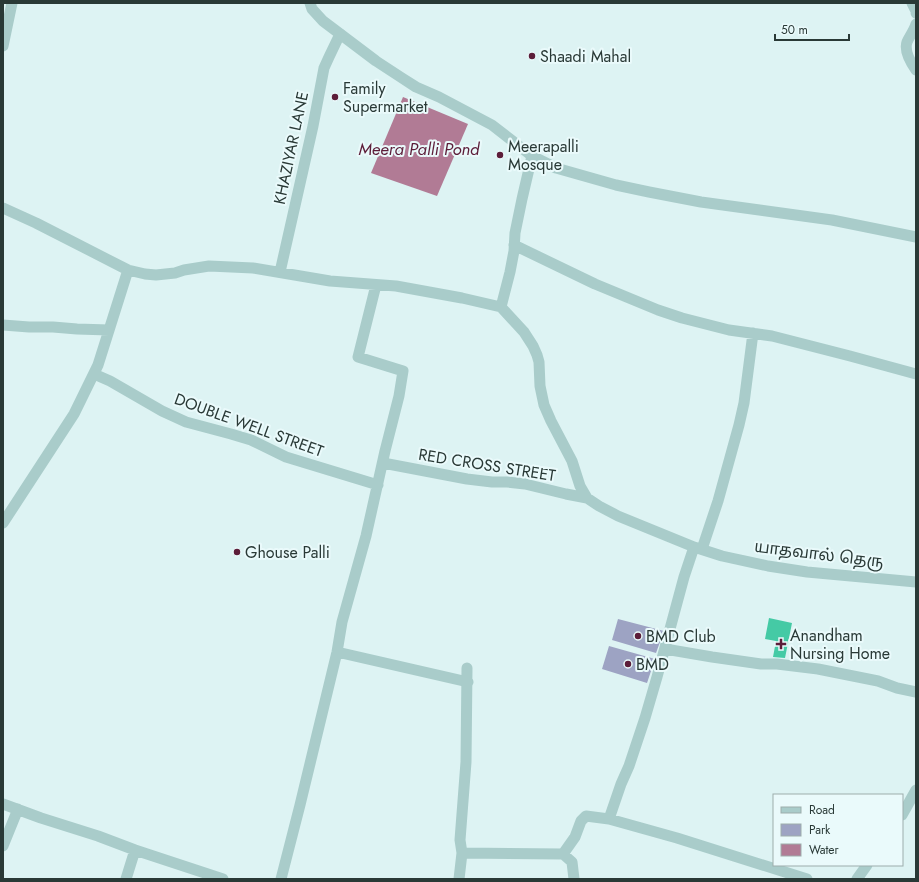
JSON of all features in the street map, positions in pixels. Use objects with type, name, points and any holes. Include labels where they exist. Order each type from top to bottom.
[{"type":"street","points":[[3,46],[12,3]]},
{"type":"street","points":[[310,3],[312,9],[323,21],[376,61],[416,87],[439,97],[492,126],[532,156],[556,168],[616,185],[649,192],[721,205],[832,220],[916,237]]},
{"type":"street","points":[[912,3],[916,13]]},
{"type":"street","points":[[916,24],[913,33],[906,43],[907,52],[916,70]]},
{"type":"street","name":"KHAZIYAR LANE","points":[[280,272],[324,68],[340,34]]},
{"type":"street","points":[[501,307],[510,272],[515,233],[532,156]]},
{"type":"street","points":[[3,208],[36,223],[128,270],[145,274],[156,275],[175,273],[209,266],[253,268],[330,281],[396,286],[501,307],[524,332],[533,346],[539,362],[540,386],[544,405],[572,461],[580,486],[587,498]]},
{"type":"street","points":[[514,245],[595,284],[682,318],[729,330],[772,336],[803,343],[916,374]]},
{"type":"street","points":[[3,523],[74,414],[94,374],[128,270]]},
{"type":"street","points":[[281,879],[337,652],[342,622],[366,536],[404,371],[358,356],[376,285]]},
{"type":"street","points":[[3,325],[109,330]]},
{"type":"street","points":[[609,819],[645,718],[684,577],[718,501],[744,403],[752,333]]},
{"type":"street","name":"DOUBLE WELL STREET","points":[[94,374],[110,381],[162,411],[186,422],[251,440],[286,457],[378,485]]},
{"type":"street","name":"RED CROSS STREET","points":[[383,463],[467,480],[525,484],[587,498]]},
{"type":"street","name":"யாதவால் தெரு","points":[[587,498],[618,516],[722,556],[786,570],[916,582]]},
{"type":"street","points":[[665,649],[712,658],[818,669],[916,692]]},
{"type":"street","points":[[337,652],[468,682]]},
{"type":"street","points":[[459,879],[462,853],[460,840],[466,762],[468,668]]},
{"type":"street","points":[[903,812],[916,790]]},
{"type":"street","points":[[3,804],[40,818],[223,879]]},
{"type":"street","points":[[3,846],[18,809]]},
{"type":"street","points":[[563,854],[575,837],[582,821],[586,816],[609,819],[677,838],[807,879]]},
{"type":"street","points":[[126,879],[135,850]]},
{"type":"street","points":[[462,853],[563,854],[572,862],[574,879]]},
{"type":"street","points":[[857,879],[866,866]]},
{"type":"green space","name":"BMD Club","points":[[618,619],[664,631],[656,653],[612,640]]},
{"type":"green space","name":"BMD","points":[[609,646],[655,659],[647,683],[602,669]]},
{"type":"water","name":"Meera Palli Pond","points":[[403,97],[468,124],[437,196],[371,173]]},
{"type":"building","points":[[769,618],[792,623],[785,658],[773,657],[776,641],[765,639]]},
{"type":"place","name":"Shaadi Mahal","points":[[532,56]]},
{"type":"place","name":"Family Supermarket","points":[[335,97]]},
{"type":"place","name":"Meerapalli Mosque","points":[[500,155]]},
{"type":"place","name":"Ghouse Palli","points":[[237,552]]},
{"type":"place","name":"BMD Club","points":[[638,636]]},
{"type":"place","name":"Anandham Nursing Home","points":[[781,644]]},
{"type":"place","name":"BMD","points":[[628,664]]}]
